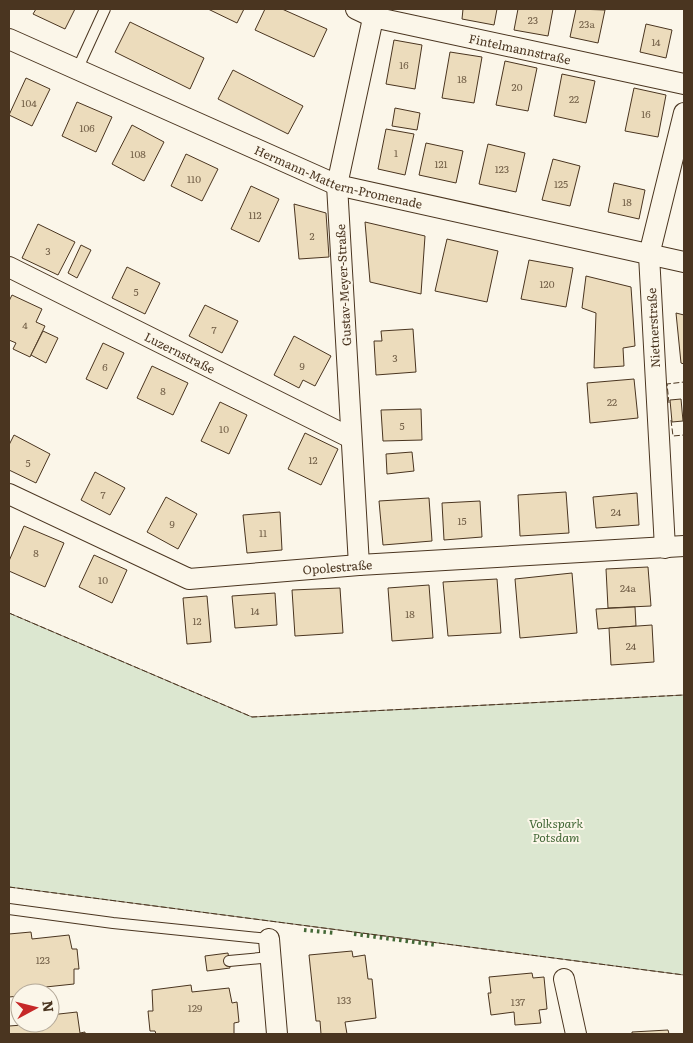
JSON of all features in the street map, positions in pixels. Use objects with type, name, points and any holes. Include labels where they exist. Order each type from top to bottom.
[{"type":"street","name":"Fintelmannstraße","points":[[368,11],[684,84]]},
{"type":"street","name":"Gustav-Meyer-Straße","points":[[359,565],[337,185],[368,11]]},
{"type":"street","name":"Hermann-Mattern-Promenade","points":[[9,40],[337,185],[684,262]]},
{"type":"street","name":"Nietnerstraße","points":[[675,547],[650,255],[684,113]]},
{"type":"street","name":"Luzernstraße","points":[[9,267],[352,438]]},
{"type":"street","name":"Opolestraße","points":[[9,494],[189,580],[359,565],[675,547]]},
{"type":"street","points":[[270,948],[277,1034]]},
{"type":"street","points":[[564,979],[576,1034]]},
{"type":"lane","points":[[77,70],[105,9]]},
{"type":"lane","points":[[9,909],[113,923],[270,948]]},
{"type":"lane","points":[[229,960],[270,948]]},
{"type":"green space","name":"Volkspark Potsdam","points":[[9,613],[252,717],[684,695],[684,975],[9,887]]},
{"type":"building","points":[[36,9],[75,9],[65,29],[33,14]]},
{"type":"building","points":[[208,9],[244,9],[237,23]]},
{"type":"building","points":[[265,9],[282,9],[327,29],[314,57],[255,30]]},
{"type":"building","points":[[463,9],[497,9],[494,25],[462,19]]},
{"type":"building","points":[[518,9],[553,9],[548,36],[514,30]]},
{"type":"building","points":[[576,9],[605,10],[598,43],[570,37]]},
{"type":"building","points":[[130,22],[204,58],[190,89],[115,52]]},
{"type":"building","points":[[646,24],[672,30],[666,58],[640,52]]},
{"type":"building","points":[[394,40],[422,45],[415,89],[386,84]]},
{"type":"building","points":[[450,52],[482,57],[474,103],[442,98]]},
{"type":"building","points":[[505,61],[537,68],[528,111],[496,105]]},
{"type":"building","points":[[233,70],[303,106],[288,134],[218,99]]},
{"type":"building","points":[[562,74],[595,81],[586,123],[554,116]]},
{"type":"building","points":[[26,78],[50,89],[32,126],[9,115]]},
{"type":"building","points":[[634,88],[666,95],[658,137],[625,131]]},
{"type":"building","points":[[77,102],[112,117],[96,152],[62,136]]},
{"type":"building","points":[[395,108],[420,113],[417,130],[392,126]]},
{"type":"building","points":[[132,125],[164,142],[144,181],[112,164]]},
{"type":"building","points":[[386,129],[414,134],[405,175],[378,169]]},
{"type":"building","points":[[426,143],[463,151],[456,183],[419,175]]},
{"type":"building","points":[[488,144],[525,153],[516,192],[479,184]]},
{"type":"building","points":[[186,154],[218,169],[202,201],[171,186]]},
{"type":"building","points":[[553,159],[580,166],[570,206],[542,200]]},
{"type":"building","points":[[614,183],[645,190],[639,219],[608,212]]},
{"type":"building","points":[[251,186],[279,199],[259,242],[231,229]]},
{"type":"building","points":[[294,204],[326,213],[329,257],[299,259]]},
{"type":"building","points":[[365,222],[425,236],[421,294],[370,282]]},
{"type":"building","points":[[38,224],[75,242],[58,275],[22,258]]},
{"type":"building","points":[[447,239],[498,251],[487,302],[435,291]]},
{"type":"building","points":[[81,245],[91,250],[77,278],[68,273]]},
{"type":"building","points":[[529,260],[573,268],[566,307],[521,299]]},
{"type":"building","points":[[127,267],[160,283],[145,314],[112,298]]},
{"type":"building","points":[[586,276],[631,287],[635,346],[623,348],[624,366],[594,368],[596,313],[582,308]]},
{"type":"building","points":[[12,295],[42,309],[36,322],[45,326],[30,357],[13,349],[16,343],[9,340],[9,301]]},
{"type":"building","points":[[205,305],[238,321],[222,353],[189,336]]},
{"type":"building","points":[[676,313],[684,315],[684,364],[681,363]]},
{"type":"building","points":[[413,329],[416,372],[376,375],[374,341],[382,341],[381,331]]},
{"type":"building","points":[[43,331],[58,338],[46,363],[31,355]]},
{"type":"building","points":[[294,336],[331,356],[315,386],[303,380],[299,388],[274,375]]},
{"type":"building","points":[[103,343],[124,353],[107,389],[86,379]]},
{"type":"building","points":[[152,366],[188,383],[173,415],[137,398]]},
{"type":"building","points":[[634,379],[638,418],[590,423],[587,383]]},
{"type":"building","points":[[681,399],[683,421],[672,422],[670,400]]},
{"type":"building","points":[[220,402],[247,415],[229,454],[201,441]]},
{"type":"building","points":[[421,409],[422,440],[383,441],[381,410]]},
{"type":"building","points":[[305,433],[338,449],[321,485],[288,469]]},
{"type":"building","points":[[14,435],[50,454],[36,483],[9,470],[9,445]]},
{"type":"building","points":[[412,452],[414,471],[387,474],[386,454]]},
{"type":"building","points":[[95,472],[125,488],[110,515],[81,500]]},
{"type":"building","points":[[566,492],[569,533],[520,536],[518,495]]},
{"type":"building","points":[[637,493],[639,525],[596,528],[593,497]]},
{"type":"building","points":[[166,497],[197,514],[178,549],[147,532]]},
{"type":"building","points":[[429,498],[432,541],[383,545],[379,501]]},
{"type":"building","points":[[480,501],[482,537],[444,540],[442,503]]},
{"type":"building","points":[[280,512],[282,550],[247,553],[243,515]]},
{"type":"building","points":[[24,526],[64,543],[45,587],[9,571],[9,561]]},
{"type":"building","points":[[94,555],[127,570],[112,603],[79,587]]},
{"type":"building","points":[[648,567],[651,606],[608,608],[606,569]]},
{"type":"building","points":[[572,573],[577,633],[520,638],[515,579]]},
{"type":"building","points":[[497,579],[501,633],[448,636],[443,582]]},
{"type":"building","points":[[429,585],[433,638],[392,641],[388,588]]},
{"type":"building","points":[[340,588],[343,633],[295,636],[292,590]]},
{"type":"building","points":[[275,593],[277,625],[235,628],[232,596]]},
{"type":"building","points":[[207,596],[211,642],[187,644],[183,598]]},
{"type":"building","points":[[635,607],[636,626],[598,629],[596,609]]},
{"type":"building","points":[[652,625],[654,662],[611,665],[609,628]]},
{"type":"building","points":[[31,932],[32,939],[69,935],[72,949],[77,949],[79,969],[74,969],[74,984],[60,985],[60,983],[10,983],[9,997],[9,934]]},
{"type":"building","points":[[352,951],[353,957],[365,955],[368,979],[372,979],[376,1018],[345,1022],[347,1034],[321,1034],[320,1021],[316,1021],[309,955]]},
{"type":"building","points":[[228,953],[230,968],[207,971],[205,956]]},
{"type":"building","points":[[532,973],[533,978],[544,977],[547,1009],[539,1010],[541,1023],[515,1025],[514,1012],[491,1015],[488,993],[491,993],[489,977]]},
{"type":"building","points":[[191,985],[192,992],[229,988],[232,1003],[237,1002],[239,1022],[234,1023],[234,1034],[156,1034],[155,1031],[150,1031],[148,1011],[153,1011],[152,990]]},
{"type":"building","points":[[77,1012],[80,1033],[85,1032],[85,1034],[9,1034],[10,1026],[10,1033],[60,1033],[60,1014]]},
{"type":"building","points":[[668,1030],[669,1034],[632,1034],[632,1032]]},
{"type":"hedge","points":[[304,930],[335,933]]},
{"type":"hedge","points":[[354,934],[436,945]]},
{"type":"fence","points":[[669,403],[667,384],[684,382]]},
{"type":"fence","points":[[671,420],[673,436],[684,435]]},
{"type":"fence","points":[[9,613],[252,717],[684,695]]},
{"type":"fence","points":[[9,887],[684,975]]}]
